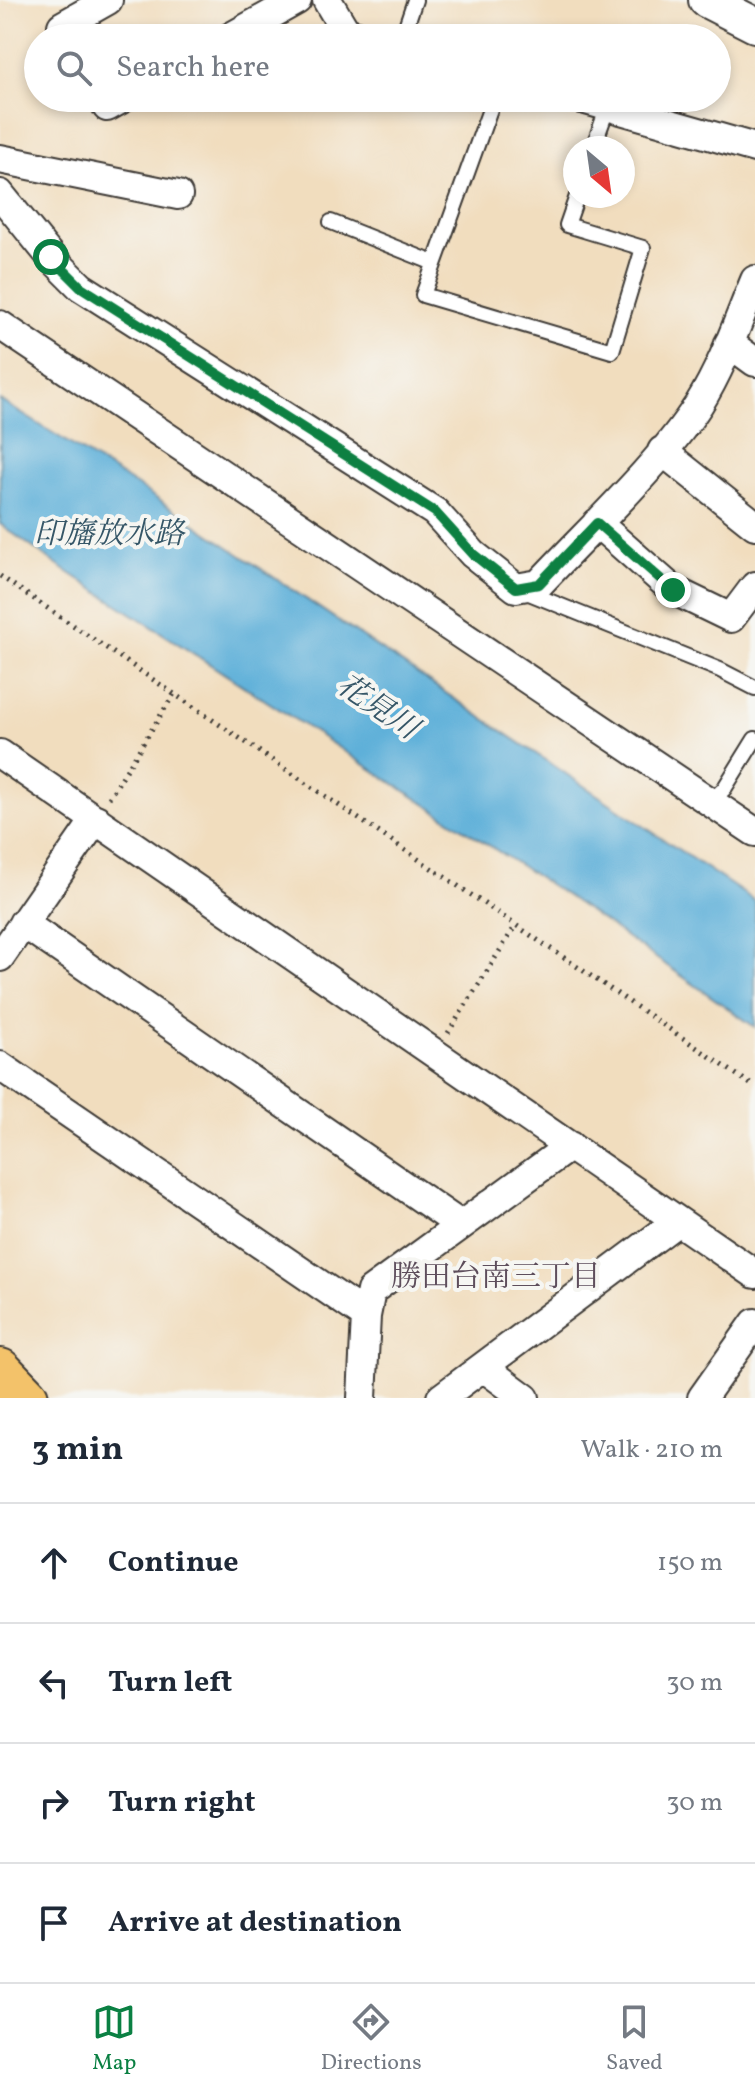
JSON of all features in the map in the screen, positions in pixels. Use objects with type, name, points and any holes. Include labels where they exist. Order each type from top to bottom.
[{"type":"highway","points":[[0,1371],[26,1398]]},
{"type":"street","points":[[66,24],[108,0]]},
{"type":"street","points":[[254,24],[297,0]]},
{"type":"street","points":[[327,0],[341,24]]},
{"type":"street","points":[[706,0],[755,25]]},
{"type":"street","points":[[629,112],[755,148]]},
{"type":"street","points":[[0,159],[178,195]]},
{"type":"street","points":[[0,194],[51,257],[81,287],[435,512],[473,554],[516,588],[539,584],[662,451],[699,403],[729,343],[755,280]]},
{"type":"street","points":[[0,325],[755,832]]},
{"type":"street","points":[[729,343],[755,362]]},
{"type":"street","points":[[662,451],[755,525]]},
{"type":"street","points":[[597,523],[673,590],[731,618],[755,586]]},
{"type":"street","points":[[0,754],[755,1274]]},
{"type":"street","points":[[0,957],[96,819]]},
{"type":"street","points":[[23,923],[459,1224]]},
{"type":"street","points":[[0,1066],[366,1316]]},
{"type":"street","points":[[362,1398],[366,1316],[371,1291],[570,1146]]},
{"type":"street","points":[[441,1398],[678,1221]]},
{"type":"street","points":[[702,1398],[755,1323]]},
{"type":"street","points":[[483,1367],[525,1398]]},
{"type":"lane","points":[[407,24],[415,0]]},
{"type":"lane","points":[[489,112],[423,295],[612,351],[643,248],[567,225],[573,208]]},
{"type":"lane","points":[[597,136],[606,112]]},
{"type":"lane","points":[[331,222],[434,263]]},
{"type":"lane","points":[[516,588],[720,670],[755,688]]},
{"type":"lane","points":[[710,802],[724,789],[755,739]]},
{"type":"path","points":[[0,576],[755,1087]]},
{"type":"path","points":[[96,819],[174,694]]},
{"type":"path","points":[[435,1053],[516,925]]},
{"type":"water","name":"印旛放水路","points":[[0,400],[144,490],[755,901],[755,1027],[567,896],[57,565],[0,524]]},
{"type":"district","name":"勝田台南三丁目","points":[[496,1276]]},
{"type":"route","points":[[51,257],[81,287],[435,512],[473,554],[516,588],[539,584],[597,523],[673,590]]},
{"type":"water label","name":"花見川","points":[[378,706]]}]
